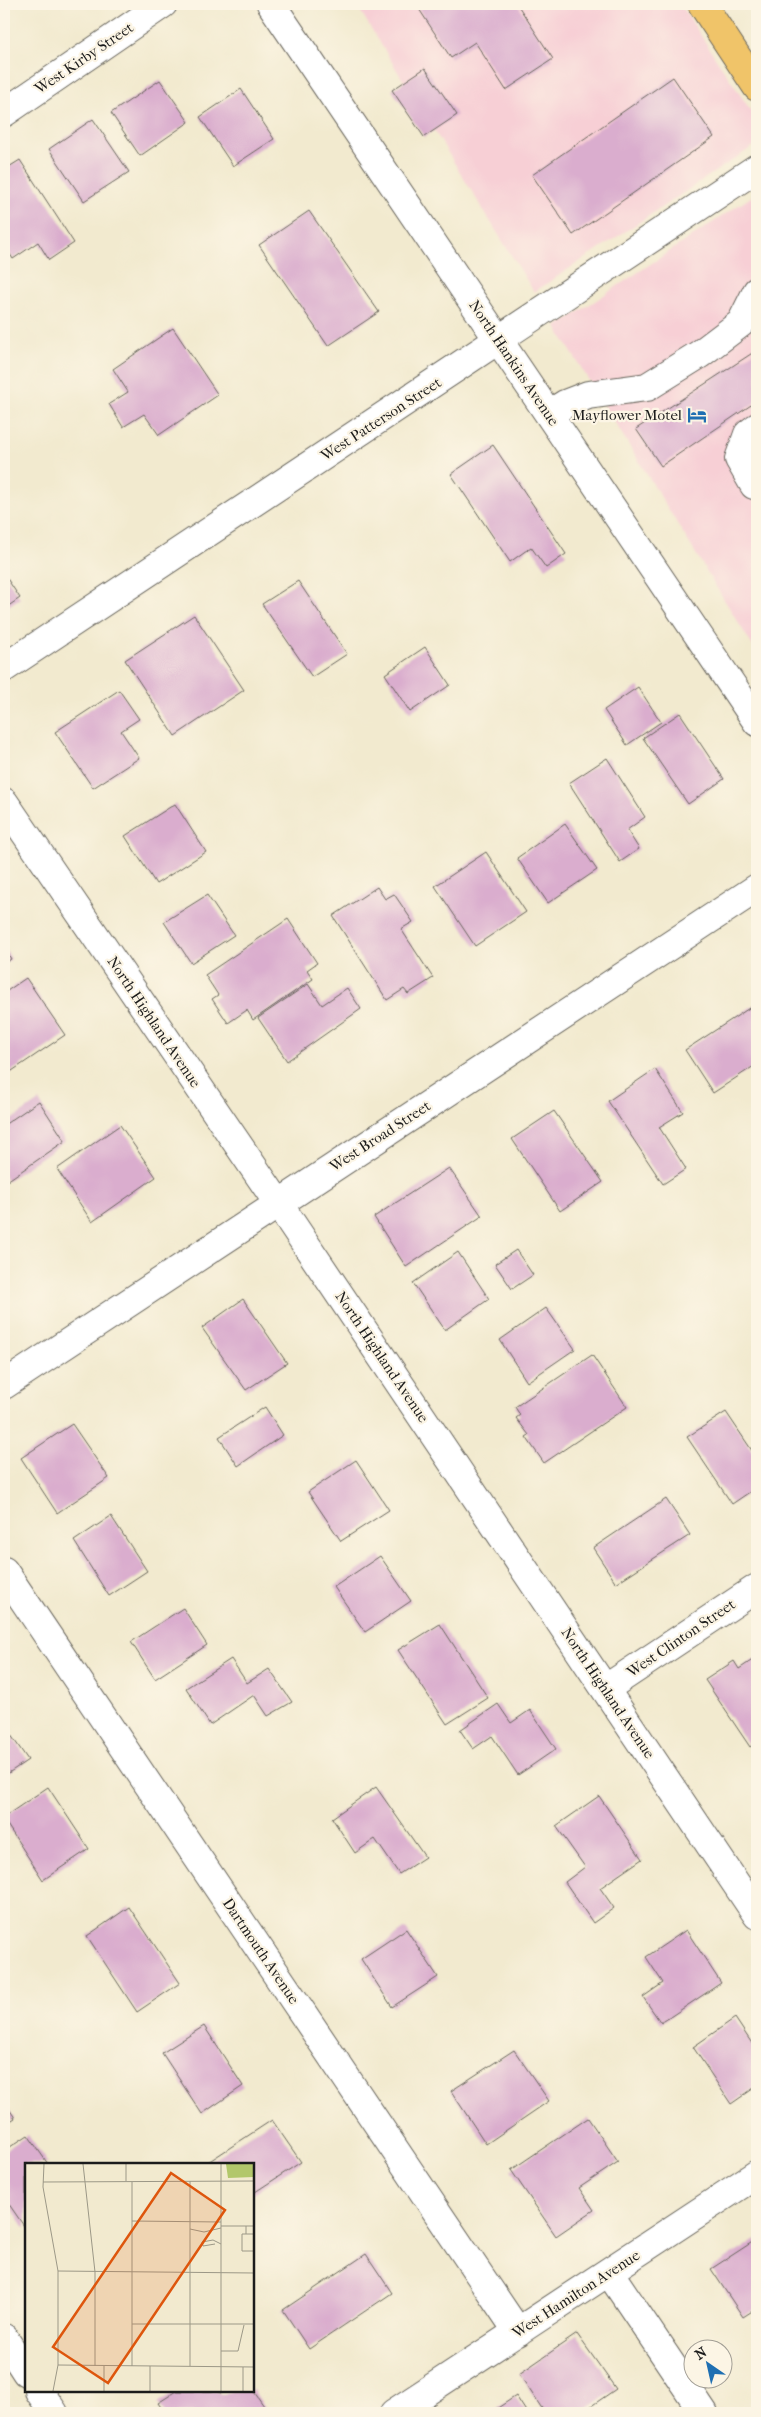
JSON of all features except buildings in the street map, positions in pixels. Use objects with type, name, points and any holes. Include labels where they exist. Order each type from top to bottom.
[{"type":"main road","points":[[702,4],[757,87]]},
{"type":"street","name":"West Kirby Street","points":[[4,113],[163,4]]},
{"type":"street","name":"North Hankins Avenue","points":[[271,4],[757,722]]},
{"type":"street","name":"West Patterson Street","points":[[4,668],[757,168]]},
{"type":"street","points":[[549,414],[565,404],[588,395],[647,386],[700,354],[741,323],[757,291]]},
{"type":"street","points":[[757,427],[748,434],[739,459],[754,485],[757,486]]},
{"type":"street","name":"North Highland Avenue","points":[[4,802],[278,1204],[757,1915]]},
{"type":"street","name":"West Broad Street","points":[[4,1385],[757,888]]},
{"type":"street","name":"Dartmouth Avenue","points":[[4,1570],[518,2332]]},
{"type":"street","name":"West Clinton Street","points":[[605,1689],[757,1588]]},
{"type":"street","name":"West Hamilton Avenue","points":[[394,2413],[757,2174]]},
{"type":"street","points":[[609,2272],[704,2413]]},
{"type":"street","points":[[4,2338],[25,2370]]},
{"type":"street","points":[[40,2392],[54,2413]]},
{"type":"shaded area","points":[[356,4],[680,4],[757,120],[757,144],[534,292]]},
{"type":"shaded area","points":[[757,193],[757,653],[556,327]]},
{"type":"place","name":"Mayflower Motel","points":[[697,415]]}]
